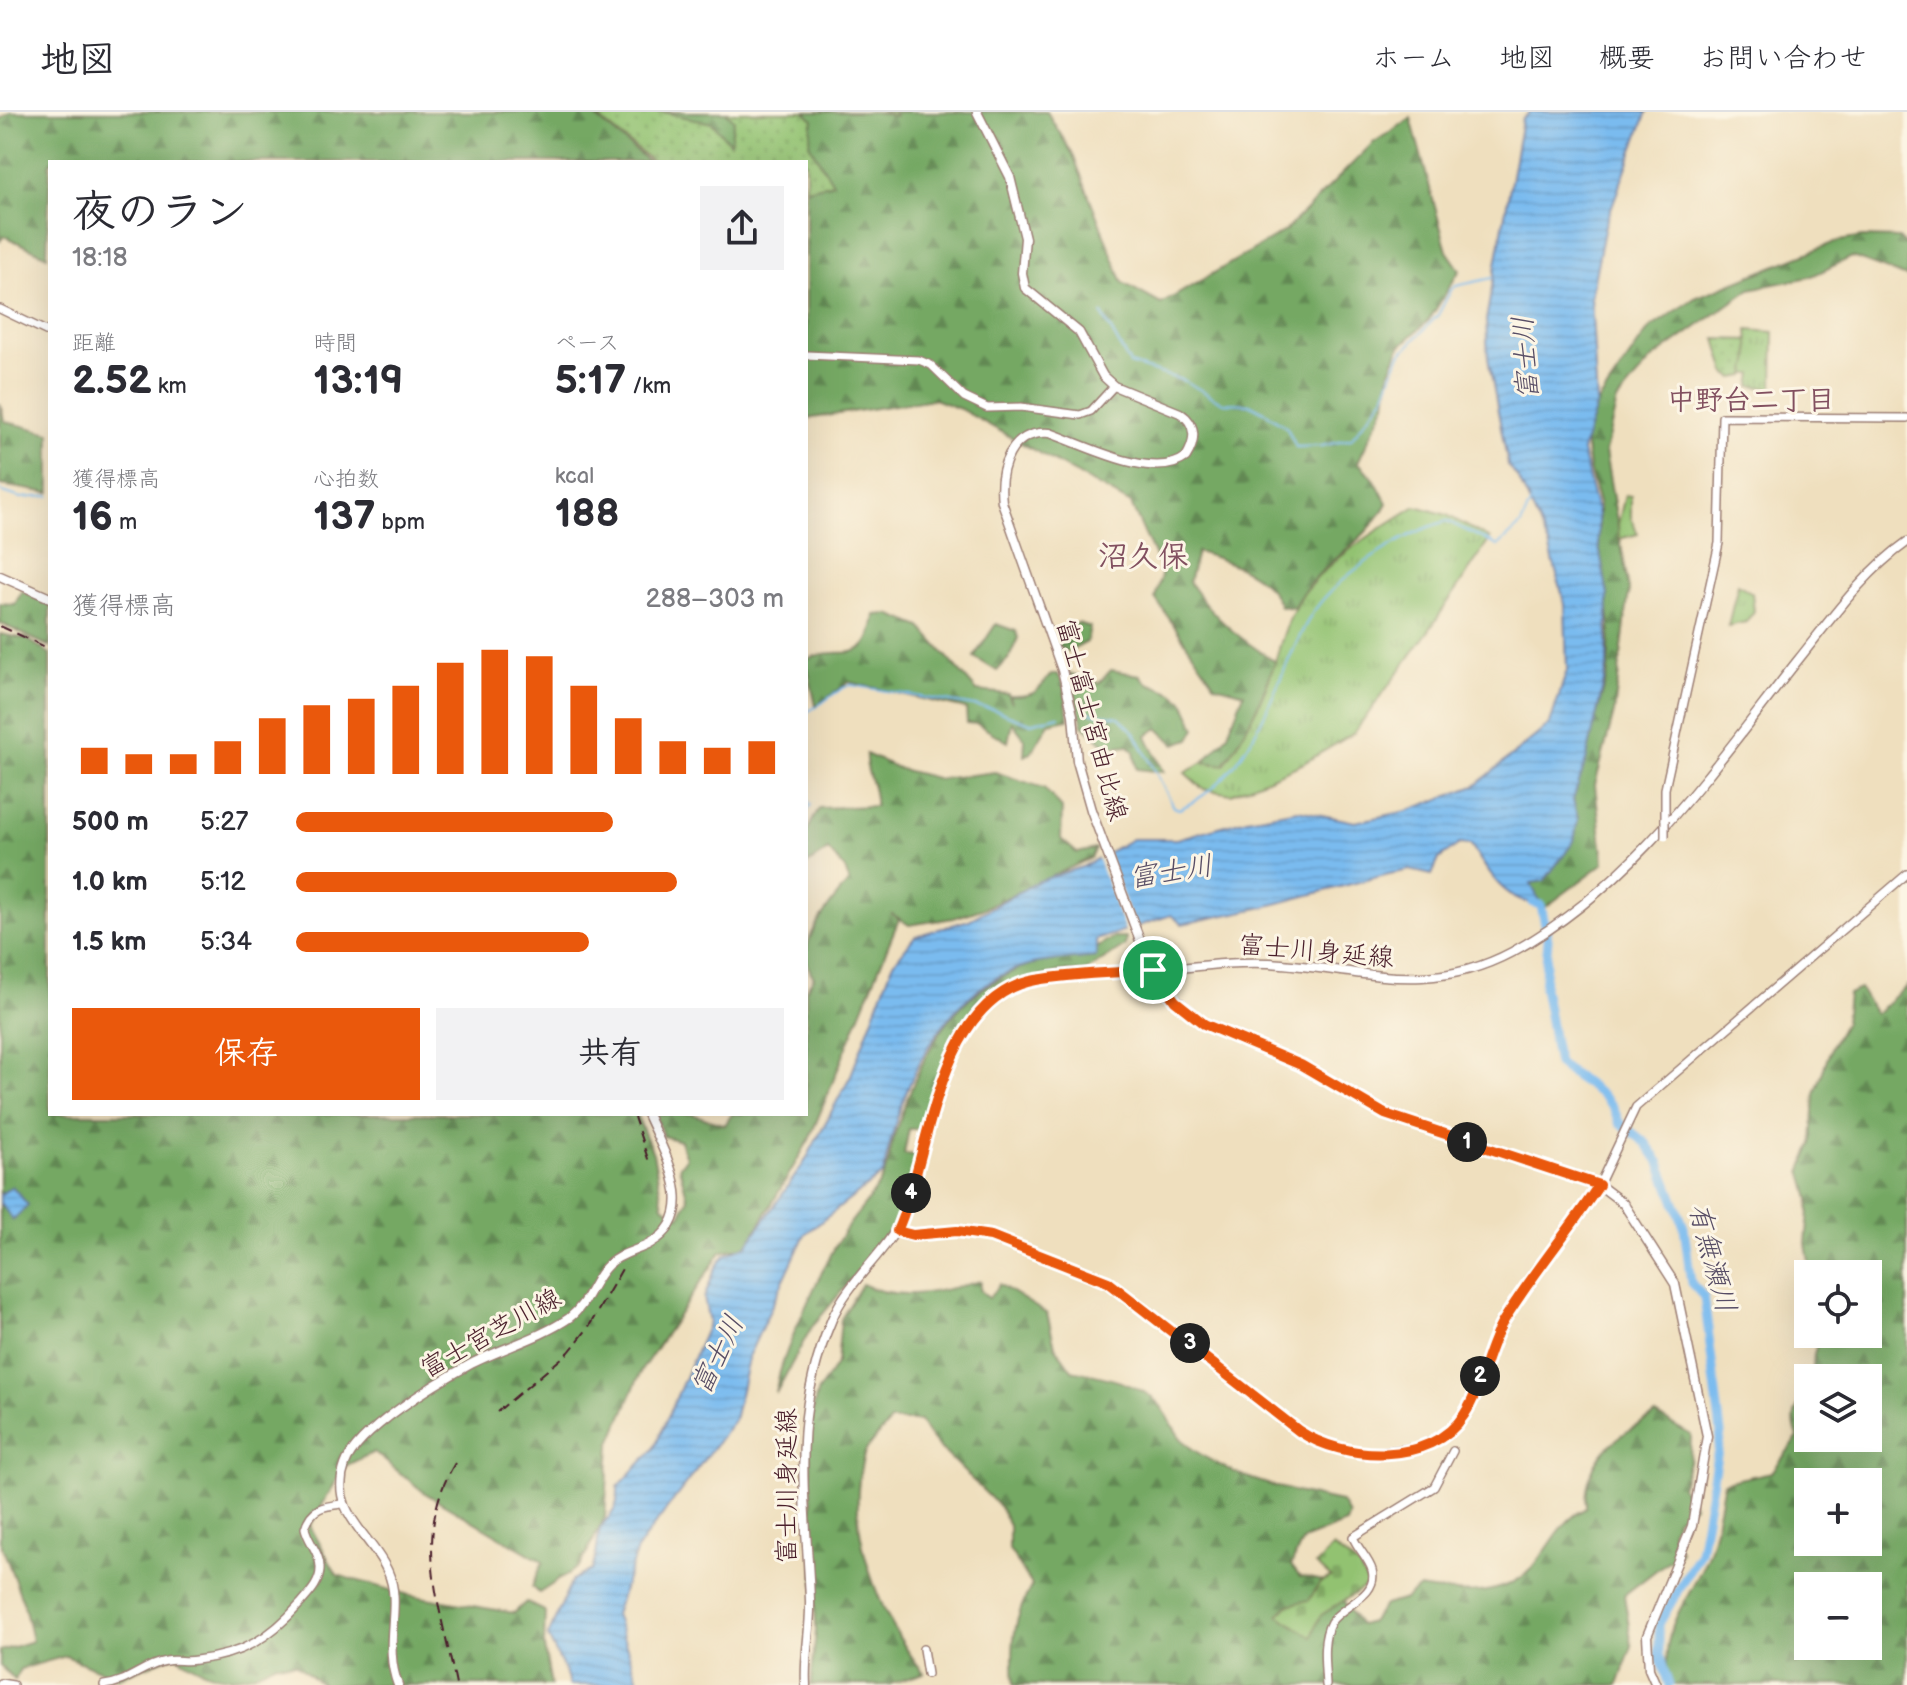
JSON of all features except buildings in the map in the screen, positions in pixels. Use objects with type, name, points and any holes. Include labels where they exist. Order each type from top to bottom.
[{"type":"main road","points":[[977,112],[1010,177],[1025,238],[1022,273],[1025,288],[1079,332],[1103,376],[1114,386]]},
{"type":"main road","name":"富士富士宮由比線","points":[[1114,386],[1188,418],[1194,434],[1186,457],[1166,468],[1141,464],[1050,433],[1037,432],[1024,437],[1007,457],[1000,487],[1002,502],[1062,670],[1073,715],[1077,761],[1096,824],[1144,951],[1175,1001],[1204,1024],[1291,1060],[1385,1114],[1599,1185],[1623,1203],[1675,1284],[1707,1429],[1692,1526],[1650,1625],[1646,1642],[1656,1685]]},
{"type":"main road","name":"富士川身延線","points":[[806,1685],[810,1605],[802,1511],[805,1407],[832,1318],[859,1273],[897,1231],[952,1058],[976,1015],[997,996],[1037,979],[1266,963],[1374,978],[1419,979],[1466,971],[1526,944],[1650,843],[1847,598],[1886,557],[1907,542]]},
{"type":"main road","points":[[0,576],[48,597]]},
{"type":"main road","name":"富士宮芝川線","points":[[343,1504],[345,1466],[354,1449],[373,1430],[469,1365],[565,1321],[584,1303],[611,1262],[665,1234],[674,1220],[678,1195],[648,1116]]},
{"type":"main road","points":[[343,1504],[388,1572],[393,1594],[389,1656],[398,1685]]},
{"type":"street","points":[[0,309],[48,332]]},
{"type":"street","points":[[808,355],[919,360],[931,365],[964,397],[987,408],[1021,407],[1080,415],[1091,411],[1114,386]]},
{"type":"street","points":[[1665,837],[1665,789],[1719,543],[1722,417],[1907,418]]},
{"type":"street","points":[[897,1231],[908,1235],[937,1231],[978,1233],[1093,1275],[1127,1293],[1312,1440],[1341,1450],[1381,1453],[1433,1442],[1463,1418],[1503,1322],[1599,1185],[1631,1116],[1652,1092],[1907,874]]},
{"type":"street","points":[[1326,1685],[1326,1641],[1331,1623],[1361,1598],[1370,1583],[1372,1570],[1353,1537],[1434,1487],[1453,1451]]},
{"type":"street","points":[[104,1685],[131,1679],[164,1661],[185,1662],[229,1654],[255,1645],[271,1635],[317,1582],[321,1566],[305,1528],[311,1514],[317,1508],[343,1504]]},
{"type":"street","points":[[923,1649],[927,1674]]},
{"type":"street","points":[[0,1683],[13,1685]]},
{"type":"green space","points":[[10,112],[590,112],[647,160],[48,160],[47,256],[4,236],[0,241],[0,119]]},
{"type":"green space","points":[[591,112],[898,112],[900,119],[843,192],[808,189],[808,160],[651,160]]},
{"type":"green space","points":[[663,112],[726,112],[734,120],[730,143],[712,123]]},
{"type":"green space","points":[[805,112],[875,112],[895,116],[894,112],[1047,112],[1073,155],[1123,283],[1161,304],[1285,231],[1373,143],[1411,118],[1447,251],[1460,270],[1429,320],[1400,346],[1390,371],[1386,403],[1358,462],[1375,480],[1387,503],[1366,532],[1315,578],[1293,608],[1280,606],[1267,586],[1246,571],[1197,552],[1189,582],[1198,595],[1228,627],[1276,662],[1246,733],[1223,765],[1203,762],[1227,736],[1244,693],[1215,685],[1155,598],[1162,572],[1131,504],[960,409],[934,399],[808,419],[808,189],[833,183],[809,144],[813,120]]},
{"type":"green space","points":[[1862,237],[1899,238],[1907,246],[1907,277],[1852,257],[1810,277],[1750,289],[1651,360],[1617,401],[1605,452],[1629,590],[1614,713],[1595,785],[1604,863],[1542,910],[1530,883],[1578,819],[1573,800],[1608,673],[1610,625],[1598,541],[1599,503],[1589,469],[1585,439],[1597,404],[1649,329],[1695,298],[1835,242]]},
{"type":"green space","points":[[1748,330],[1774,332],[1773,388],[1751,386],[1753,374],[1746,374],[1750,357]]},
{"type":"green space","points":[[1716,339],[1753,340],[1754,360],[1746,376],[1734,378],[1726,373]]},
{"type":"green space","points":[[0,403],[4,421],[48,432],[48,493],[0,485]]},
{"type":"green space","points":[[1625,495],[1631,496],[1631,518],[1638,534],[1619,539],[1618,524]]},
{"type":"green space","points":[[1416,506],[1447,515],[1490,539],[1430,629],[1354,733],[1302,764],[1231,794],[1203,789],[1185,773],[1203,762],[1224,765],[1261,700],[1293,611],[1308,588],[1345,553]]},
{"type":"green space","points":[[1738,584],[1752,593],[1754,611],[1746,622],[1728,626]]},
{"type":"green space","points":[[22,591],[48,604],[48,646],[0,623],[0,603],[15,604]]},
{"type":"green space","points":[[889,614],[921,627],[977,691],[1008,694],[1012,703],[1010,696],[1030,694],[1039,689],[1051,674],[1058,674],[1065,688],[1068,719],[1049,723],[1031,753],[1024,756],[1025,739],[1012,722],[1008,742],[977,724],[967,723],[966,709],[849,682],[816,706],[808,659],[859,650],[866,644],[875,615]]},
{"type":"green space","points":[[1078,623],[1090,627],[1087,642],[1068,652],[1057,646],[1064,629]]},
{"type":"green space","points":[[996,624],[1016,631],[1018,638],[1009,658],[997,671],[974,657]]},
{"type":"green space","points":[[0,634],[27,639],[48,653],[48,1116],[637,1116],[653,1153],[663,1206],[680,1216],[688,1199],[679,1167],[686,1158],[680,1141],[663,1136],[656,1116],[698,1116],[725,1125],[731,1116],[808,1116],[808,986],[814,977],[808,965],[808,948],[815,927],[849,881],[845,869],[828,850],[808,864],[808,829],[819,808],[875,806],[866,754],[900,769],[940,779],[995,772],[1044,788],[1062,808],[1061,839],[1077,853],[1096,849],[1091,858],[982,909],[954,918],[909,925],[891,913],[899,919],[809,1140],[747,1246],[721,1252],[641,1371],[610,1445],[605,1517],[580,1566],[539,1593],[532,1587],[543,1562],[425,1493],[374,1452],[345,1466],[310,1526],[337,1575],[409,1595],[514,1613],[526,1602],[545,1611],[544,1647],[551,1685],[322,1685],[296,1664],[276,1663],[251,1675],[226,1677],[202,1670],[176,1655],[118,1678],[66,1656],[20,1669],[15,1680],[0,1666],[0,1651],[32,1641],[24,1605],[0,1541]]},
{"type":"green space","points":[[1111,670],[1140,675],[1146,682],[1173,693],[1184,702],[1196,728],[1190,739],[1175,744],[1158,728],[1147,736],[1164,772],[1137,769],[1134,751],[1128,745],[1107,747],[1083,725],[1069,673],[1099,683]]},
{"type":"green space","points":[[1114,937],[1126,937],[1125,946],[1085,972],[1061,971],[1000,987],[974,1008],[959,1032],[925,1129],[909,1129],[904,1154],[917,1155],[897,1218],[885,1239],[811,1328],[776,1393],[778,1378],[805,1308],[839,1240],[883,1177],[915,1080],[944,1027],[970,998],[1002,977],[1035,963],[1081,953]]},
{"type":"green space","points":[[1907,986],[1907,1685],[1668,1685],[1671,1629],[1707,1556],[1724,1482],[1772,1472],[1794,1442],[1794,1452],[1882,1452],[1882,1364],[1813,1364],[1816,1348],[1882,1348],[1882,1260],[1809,1260],[1806,1244],[1810,1199],[1802,1170],[1812,1144],[1815,1094],[1831,1048],[1845,1022],[1848,994],[1860,989],[1875,1014]]},
{"type":"green space","points":[[981,1281],[980,1290],[989,1298],[999,1284],[1047,1314],[1055,1346],[1072,1370],[1118,1381],[1150,1396],[1186,1443],[1208,1459],[1244,1476],[1341,1502],[1349,1515],[1346,1523],[1303,1540],[1291,1565],[1300,1577],[1324,1582],[1338,1592],[1360,1625],[1371,1622],[1384,1605],[1405,1599],[1419,1588],[1479,1592],[1494,1590],[1521,1578],[1569,1520],[1586,1508],[1591,1475],[1605,1450],[1615,1440],[1656,1415],[1691,1435],[1690,1459],[1681,1487],[1694,1506],[1676,1519],[1671,1532],[1680,1551],[1675,1562],[1668,1561],[1624,1595],[1632,1646],[1618,1685],[1014,1685],[1015,1633],[1032,1585],[1009,1549],[1009,1526],[1000,1507],[933,1441],[920,1421],[890,1421],[864,1455],[858,1512],[869,1570],[880,1599],[893,1626],[924,1673],[888,1685],[811,1685],[816,1630],[809,1426],[817,1393],[837,1363],[841,1319],[862,1284],[877,1290],[906,1294]]},
{"type":"green space","points":[[1333,1547],[1359,1567],[1368,1585],[1320,1616],[1312,1637],[1278,1615],[1288,1605],[1309,1600],[1320,1583],[1331,1578],[1316,1565]]},
{"type":"water","name":"富士川","points":[[1530,112],[1647,112],[1605,225],[1591,296],[1597,404],[1582,451],[1598,515],[1598,541],[1608,595],[1607,668],[1587,758],[1573,800],[1578,819],[1574,841],[1544,881],[1531,883],[1541,905],[1528,903],[1508,892],[1499,885],[1471,845],[1459,844],[1439,859],[1432,875],[1410,870],[1389,874],[1264,907],[1182,924],[1171,915],[1096,940],[1096,957],[1029,965],[997,978],[970,996],[947,1020],[912,1078],[890,1142],[883,1174],[805,1234],[749,1355],[734,1420],[638,1547],[615,1614],[640,1685],[569,1685],[548,1636],[572,1580],[592,1570],[599,1532],[616,1505],[618,1487],[654,1449],[709,1322],[704,1298],[716,1267],[725,1255],[747,1245],[804,1163],[851,1075],[893,964],[915,936],[969,920],[1039,881],[1082,867],[1132,839],[1177,839],[1247,819],[1298,810],[1355,822],[1407,811],[1475,786],[1550,724],[1567,670],[1565,605],[1549,545],[1520,482],[1508,465],[1488,358],[1486,320],[1522,120]]},
{"type":"water","points":[[12,1186],[28,1205],[13,1220],[0,1203],[0,1195]]},
{"type":"pier","points":[[1106,849],[1136,931],[1126,934],[1096,854]]},
{"type":"waterway","points":[[1102,314],[1130,364],[1185,381],[1223,403],[1249,404],[1287,428],[1296,447],[1322,446],[1351,439],[1384,397],[1399,356],[1438,315],[1451,290],[1456,286],[1492,278]]},
{"type":"waterway","points":[[0,491],[21,498],[48,496]]},
{"type":"waterway","points":[[1087,712],[1119,717],[1135,733],[1174,807],[1179,809],[1205,794],[1227,774],[1244,751],[1310,617],[1352,572],[1410,535],[1447,521],[1498,546],[1521,525],[1531,502]]},
{"type":"waterway","points":[[808,711],[851,685],[992,709],[1030,723],[1059,716]]},
{"type":"waterway","points":[[808,801],[811,805],[808,808]]},
{"type":"waterway","name":"有無瀬川","points":[[1533,903],[1541,905],[1548,939],[1544,988],[1558,1064],[1602,1095],[1613,1107],[1619,1122],[1646,1143],[1660,1163],[1684,1227],[1691,1283],[1704,1297],[1721,1433],[1700,1552],[1659,1624],[1659,1655],[1669,1685]]},
{"type":"railway","points":[[0,626],[48,648]]},
{"type":"railway","points":[[634,1116],[649,1162]]},
{"type":"railway","points":[[497,1412],[569,1352],[588,1328],[622,1269]]},
{"type":"railway","points":[[455,1463],[442,1490],[434,1518],[432,1545],[437,1600],[456,1685]]},
{"type":"district","name":"中野台二丁目","points":[[1751,400]]},
{"type":"district","name":"沼久保","points":[[1143,557]]},
{"type":"route","points":[[1153,970],[1175,1001],[1204,1024],[1301,1065],[1385,1114],[1599,1185],[1503,1322],[1469,1407],[1463,1418],[1443,1437],[1421,1447],[1366,1454],[1341,1450],[1312,1440],[1116,1286],[991,1236],[957,1231],[908,1235],[897,1231],[910,1199],[946,1073],[958,1042],[985,1005],[1011,988],[1037,979],[1153,970]]}]
